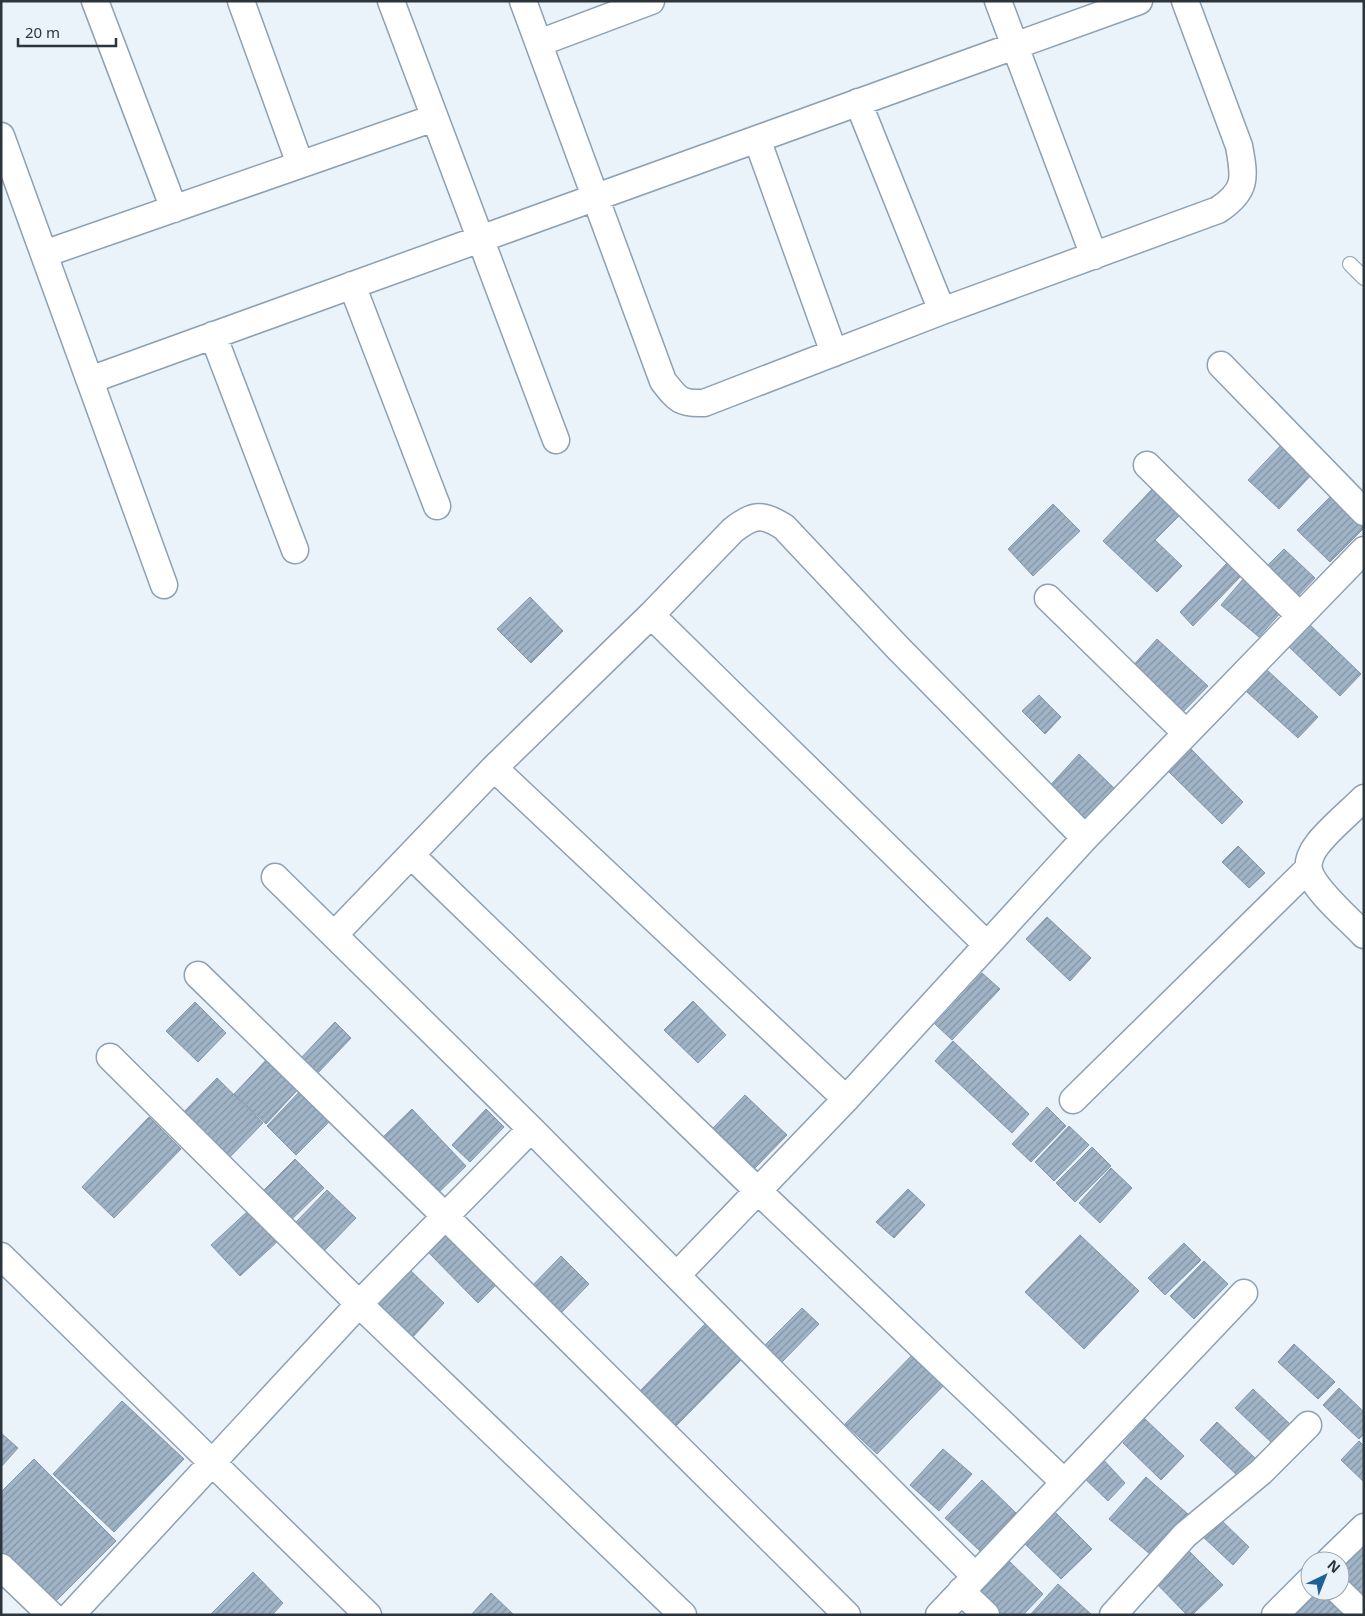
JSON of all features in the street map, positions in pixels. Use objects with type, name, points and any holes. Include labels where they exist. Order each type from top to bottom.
[{"type":"street","points":[[96,1],[174,209]]},
{"type":"street","points":[[241,1],[300,164]]},
{"type":"street","points":[[391,1],[556,440]]},
{"type":"street","points":[[523,1],[662,381],[675,397],[688,404],[704,403],[942,311],[1218,210],[1233,200],[1242,185],[1243,167],[1239,146],[1185,1]]},
{"type":"street","points":[[539,43],[651,1]]},
{"type":"street","points":[[998,1],[1094,256]]},
{"type":"street","points":[[90,380],[1139,1]]},
{"type":"street","points":[[858,102],[942,311]]},
{"type":"street","points":[[44,254],[434,118]]},
{"type":"street","points":[[1,136],[164,585]]},
{"type":"street","points":[[757,139],[834,353]]},
{"type":"street","points":[[352,285],[437,506]]},
{"type":"street","points":[[213,335],[295,550]]},
{"type":"street","points":[[1221,365],[1364,512]]},
{"type":"street","points":[[1147,464],[1300,616]]},
{"type":"street","points":[[334,934],[494,768],[748,518],[769,517],[784,527],[898,648],[1085,838]]},
{"type":"street","points":[[676,1275],[846,1099],[1085,838],[1364,550]]},
{"type":"street","points":[[1048,598],[1186,733]]},
{"type":"street","points":[[651,615],[987,945]]},
{"type":"street","points":[[494,768],[846,1099]]},
{"type":"street","points":[[1073,1100],[1308,869],[1310,857],[1317,845],[1364,798]]},
{"type":"street","points":[[411,855],[757,1190],[1064,1482]]},
{"type":"street","points":[[1308,869],[1326,896],[1364,935]]},
{"type":"street","points":[[275,877],[676,1275],[968,1584],[986,1615]]},
{"type":"street","points":[[198,975],[445,1216],[847,1615]]},
{"type":"street","points":[[110,1057],[359,1304],[683,1615]]},
{"type":"street","points":[[71,1615],[359,1304],[531,1129]]},
{"type":"street","points":[[1,1256],[368,1615]]},
{"type":"street","points":[[939,1615],[1244,1293]]},
{"type":"street","points":[[1113,1615],[1185,1535],[1261,1472],[1308,1426]]},
{"type":"street","points":[[1339,1551],[1364,1527]]},
{"type":"street","points":[[1,1567],[51,1615]]},
{"type":"street","points":[[1275,1615],[1300,1590]]},
{"type":"street","points":[[1349,1601],[1364,1615]]},
{"type":"lane","points":[[1350,264],[1364,278]]},
{"type":"building","points":[[1284,442],[1314,472],[1279,509],[1248,480]]},
{"type":"building","points":[[1155,486],[1183,512],[1155,540],[1182,566],[1157,592],[1103,541]]},
{"type":"building","points":[[1331,496],[1364,528],[1330,562],[1297,530]]},
{"type":"building","points":[[1053,504],[1080,531],[1033,576],[1008,549]]},
{"type":"building","points":[[1284,549],[1315,578],[1294,600],[1263,570]]},
{"type":"building","points":[[1227,563],[1241,576],[1193,626],[1180,612]]},
{"type":"building","points":[[1244,578],[1282,611],[1259,637],[1221,605]]},
{"type":"building","points":[[530,597],[563,631],[531,663],[497,629]]},
{"type":"building","points":[[1307,622],[1361,674],[1340,696],[1286,644]]},
{"type":"building","points":[[1157,639],[1208,686],[1181,714],[1131,668]]},
{"type":"building","points":[[1267,670],[1318,717],[1298,738],[1247,692]]},
{"type":"building","points":[[1039,695],[1061,717],[1045,734],[1022,711]]},
{"type":"building","points":[[1190,748],[1243,802],[1222,824],[1168,771]]},
{"type":"building","points":[[1079,754],[1114,788],[1081,824],[1045,791]]},
{"type":"building","points":[[1238,846],[1265,873],[1249,888],[1222,862]]},
{"type":"building","points":[[1047,917],[1091,958],[1070,981],[1026,939]]},
{"type":"building","points":[[982,973],[1000,989],[952,1040],[935,1024]]},
{"type":"building","points":[[693,1001],[726,1035],[698,1063],[664,1030]]},
{"type":"building","points":[[195,1002],[226,1033],[198,1062],[166,1031]]},
{"type":"building","points":[[335,1022],[351,1038],[316,1075],[300,1059]]},
{"type":"building","points":[[953,1041],[1029,1114],[1012,1133],[935,1061]]},
{"type":"building","points":[[270,1056],[301,1086],[266,1124],[234,1094]]},
{"type":"building","points":[[217,1078],[263,1123],[225,1162],[179,1117]]},
{"type":"building","points":[[302,1089],[332,1119],[296,1155],[267,1126]]},
{"type":"building","points":[[745,1095],[787,1135],[755,1168],[713,1128]]},
{"type":"building","points":[[1047,1107],[1066,1126],[1031,1162],[1012,1144]]},
{"type":"building","points":[[412,1109],[466,1166],[435,1196],[381,1139]]},
{"type":"building","points":[[486,1109],[504,1127],[470,1162],[452,1145]]},
{"type":"building","points":[[149,1117],[181,1149],[114,1218],[82,1187]]},
{"type":"building","points":[[1069,1126],[1089,1145],[1054,1181],[1035,1162]]},
{"type":"building","points":[[1092,1147],[1111,1166],[1075,1202],[1056,1183]]},
{"type":"building","points":[[295,1159],[324,1188],[289,1222],[260,1194]]},
{"type":"building","points":[[1111,1168],[1132,1188],[1100,1223],[1079,1203]]},
{"type":"building","points":[[908,1189],[925,1205],[894,1238],[876,1222]]},
{"type":"building","points":[[327,1190],[356,1218],[324,1251],[295,1223]]},
{"type":"building","points":[[249,1210],[278,1241],[240,1276],[211,1245]]},
{"type":"building","points":[[448,1234],[497,1284],[478,1303],[429,1253]]},
{"type":"building","points":[[1080,1235],[1139,1291],[1084,1349],[1025,1292]]},
{"type":"building","points":[[1184,1243],[1201,1260],[1165,1295],[1148,1278]]},
{"type":"building","points":[[561,1256],[589,1284],[558,1316],[529,1289]]},
{"type":"building","points":[[1204,1261],[1228,1284],[1194,1319],[1170,1296]]},
{"type":"building","points":[[410,1270],[444,1303],[411,1339],[376,1307]]},
{"type":"building","points":[[802,1308],[819,1324],[782,1362],[765,1345]]},
{"type":"building","points":[[705,1324],[741,1360],[676,1426],[640,1391]]},
{"type":"building","points":[[1294,1344],[1335,1382],[1318,1399],[1278,1362]]},
{"type":"building","points":[[917,1350],[949,1380],[877,1454],[845,1424]]},
{"type":"building","points":[[1339,1388],[1364,1412],[1364,1434],[1359,1439],[1323,1405]]},
{"type":"building","points":[[1253,1389],[1291,1425],[1273,1444],[1235,1408]]},
{"type":"building","points":[[122,1401],[184,1459],[114,1532],[53,1474]]},
{"type":"building","points":[[1145,1419],[1184,1456],[1161,1480],[1123,1443]]},
{"type":"building","points":[[1217,1422],[1256,1459],[1239,1477],[1200,1440]]},
{"type":"building","points":[[1,1433],[18,1448],[1,1467]]},
{"type":"building","points":[[1359,1441],[1364,1446],[1364,1482],[1341,1460]]},
{"type":"building","points":[[943,1449],[972,1474],[939,1511],[910,1485]]},
{"type":"building","points":[[1099,1455],[1125,1483],[1108,1501],[1081,1475]]},
{"type":"building","points":[[34,1459],[116,1541],[50,1607],[1,1558],[1,1492]]},
{"type":"building","points":[[1146,1477],[1188,1514],[1151,1555],[1109,1519]]},
{"type":"building","points":[[982,1480],[1016,1513],[980,1551],[945,1518]]},
{"type":"building","points":[[1054,1511],[1092,1549],[1061,1579],[1023,1542]]},
{"type":"building","points":[[1218,1517],[1249,1547],[1233,1565],[1201,1535]]},
{"type":"building","points":[[1364,1545],[1364,1596],[1350,1583],[1350,1560]]},
{"type":"building","points":[[1186,1548],[1223,1585],[1192,1615],[1187,1615],[1153,1580]]},
{"type":"building","points":[[1009,1561],[1043,1594],[1023,1615],[1003,1615],[979,1591]]},
{"type":"building","points":[[253,1572],[283,1603],[272,1615],[210,1615]]},
{"type":"building","points":[[1058,1584],[1092,1615],[1030,1615]]},
{"type":"building","points":[[491,1593],[514,1615],[471,1615]]},
{"type":"building","points":[[1307,1601],[1329,1601],[1344,1615],[1294,1615]]}]
